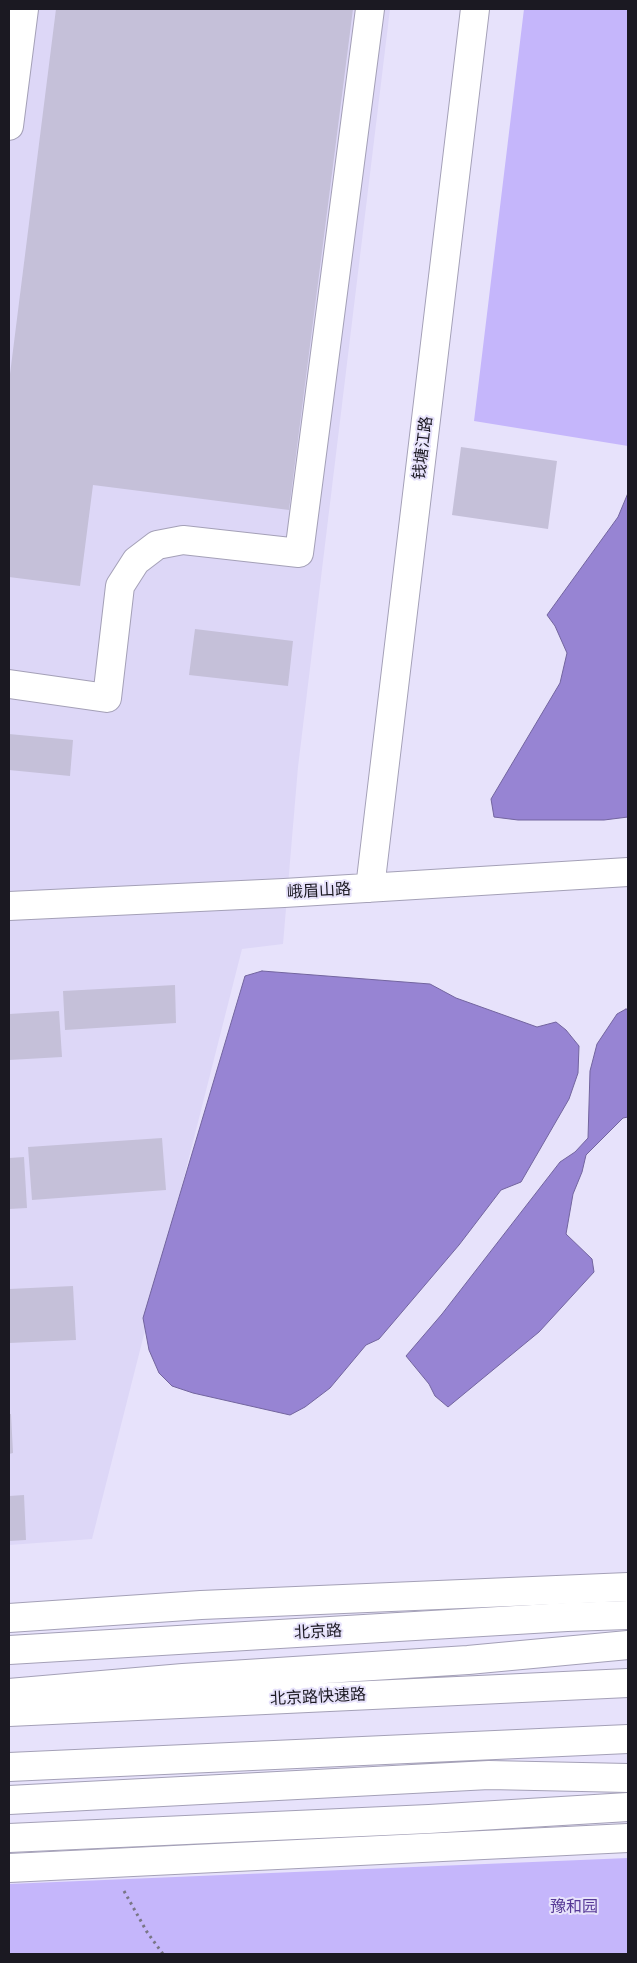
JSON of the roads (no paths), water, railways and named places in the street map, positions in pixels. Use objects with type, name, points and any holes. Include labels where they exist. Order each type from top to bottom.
[{"type":"main road","points":[[9,126],[24,9]]},
{"type":"main road","points":[[9,684],[106,698],[120,586],[136,561],[157,545],[183,540],[299,553],[370,9]]},
{"type":"main road","name":"钱塘江路","points":[[370,888],[475,9]]},
{"type":"main road","name":"峨眉山路","points":[[9,906],[370,888],[628,872]]},
{"type":"main road","points":[[9,1618],[201,1605],[628,1587]]},
{"type":"main road","name":"北京路","points":[[9,1650],[628,1615]]},
{"type":"main road","points":[[9,1694],[183,1678],[468,1660],[628,1645]]},
{"type":"main road","name":"北京路快速路","points":[[9,1712],[628,1683]]},
{"type":"main road","points":[[9,1767],[628,1739]]},
{"type":"main road","points":[[9,1800],[489,1775],[628,1778]]},
{"type":"main road","points":[[9,1838],[628,1808]]},
{"type":"main road","points":[[9,1868],[628,1838]]},
{"type":"park label","name":"豫和园","points":[[574,1907]]}]
